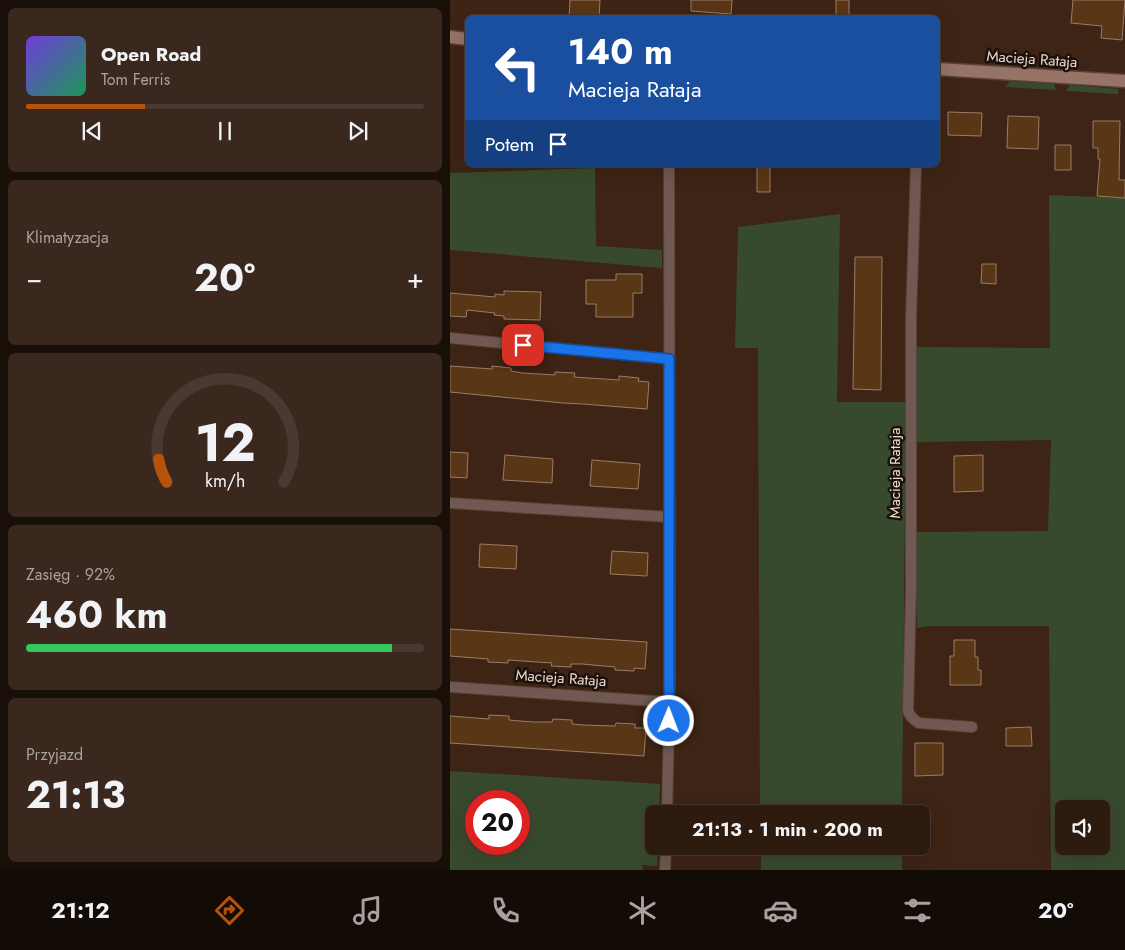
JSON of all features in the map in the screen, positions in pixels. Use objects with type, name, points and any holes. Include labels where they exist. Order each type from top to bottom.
[{"type":"street","points":[[450,37],[465,39]]},
{"type":"street","name":"Macieja Rataja","points":[[940,69],[1125,81]]},
{"type":"lane","points":[[667,805],[669,702],[669,167]]},
{"type":"lane","name":"Macieja Rataja","points":[[916,167],[912,318],[911,589],[908,711],[913,719],[919,723],[972,727]]},
{"type":"lane","points":[[450,338],[669,359]]},
{"type":"lane","points":[[450,503],[669,517]]},
{"type":"lane","name":"Macieja Rataja","points":[[450,686],[669,702]]},
{"type":"lane","points":[[665,870],[666,855]]},
{"type":"green space","points":[[1010,81],[1054,84],[1056,90],[1005,87]]},
{"type":"green space","points":[[1070,85],[1118,89],[1118,94],[1066,91]]},
{"type":"green space","points":[[595,168],[596,246],[662,250],[662,268],[450,250],[450,173]]},
{"type":"green space","points":[[1049,195],[1125,198],[1125,870],[1051,870],[1049,626],[930,626],[917,628],[916,532],[1048,531],[1051,440],[916,442],[917,347],[1050,348]]},
{"type":"green space","points":[[840,214],[837,402],[906,402],[902,805],[760,805],[758,348],[735,348],[738,227]]},
{"type":"green space","points":[[450,771],[660,784],[659,805],[645,805],[645,855],[658,855],[657,866],[642,865],[643,870],[450,870]]},
{"type":"green space","points":[[761,855],[902,855],[902,870],[761,870]]},
{"type":"building","points":[[570,0],[600,0],[599,15],[569,15]]},
{"type":"building","points":[[691,0],[732,0],[731,14],[691,11]]},
{"type":"building","points":[[836,0],[849,0],[849,15],[836,15]]},
{"type":"building","points":[[1073,0],[1125,0],[1122,40],[1101,38],[1102,26],[1071,23]]},
{"type":"building","points":[[948,112],[982,113],[981,136],[948,135]]},
{"type":"building","points":[[1008,116],[1039,117],[1038,149],[1007,148]]},
{"type":"building","points":[[1093,121],[1120,121],[1119,180],[1125,180],[1125,198],[1097,196],[1100,159],[1098,159],[1098,148],[1093,148]]},
{"type":"building","points":[[1055,145],[1071,145],[1071,170],[1055,170]]},
{"type":"building","points":[[757,167],[770,167],[770,192],[757,192]]},
{"type":"building","points":[[855,257],[882,257],[881,390],[853,389]]},
{"type":"building","points":[[982,264],[996,264],[996,284],[981,283]]},
{"type":"building","points":[[616,274],[642,274],[642,293],[633,293],[633,317],[596,317],[596,304],[586,304],[586,280],[616,280]]},
{"type":"building","points":[[504,291],[541,292],[540,320],[504,319],[504,316],[494,315],[495,313],[467,310],[466,317],[450,316],[450,293],[495,297],[495,294],[504,295]]},
{"type":"building","points":[[450,366],[492,369],[492,366],[511,368],[511,371],[522,373],[555,375],[555,372],[575,373],[574,377],[619,380],[619,376],[639,378],[638,381],[649,382],[647,409],[450,392]]},
{"type":"building","points":[[450,452],[468,453],[467,478],[450,477]]},
{"type":"building","points":[[505,455],[553,459],[552,483],[503,480]]},
{"type":"building","points":[[983,455],[983,491],[954,492],[954,456]]},
{"type":"building","points":[[592,460],[640,464],[638,489],[590,486]]},
{"type":"building","points":[[480,544],[517,546],[516,569],[479,567]]},
{"type":"building","points":[[612,551],[648,553],[647,576],[610,574]]},
{"type":"building","points":[[450,629],[647,642],[645,669],[634,668],[634,671],[615,670],[615,667],[582,664],[571,664],[571,667],[551,666],[552,663],[508,660],[508,663],[488,662],[488,659],[450,656]]},
{"type":"building","points":[[954,640],[975,640],[975,657],[978,657],[978,670],[981,670],[981,685],[950,685],[950,656],[954,656]]},
{"type":"building","points":[[489,715],[509,716],[509,720],[533,722],[552,722],[553,719],[572,720],[572,724],[583,725],[615,726],[616,723],[635,724],[635,728],[646,728],[644,756],[450,743],[450,716],[489,719]]},
{"type":"building","points":[[1031,727],[1032,746],[1006,746],[1006,728]]},
{"type":"building","points":[[915,743],[943,743],[943,775],[915,776]]},
{"type":"route","points":[[523,345],[669,359],[669,721]]}]
